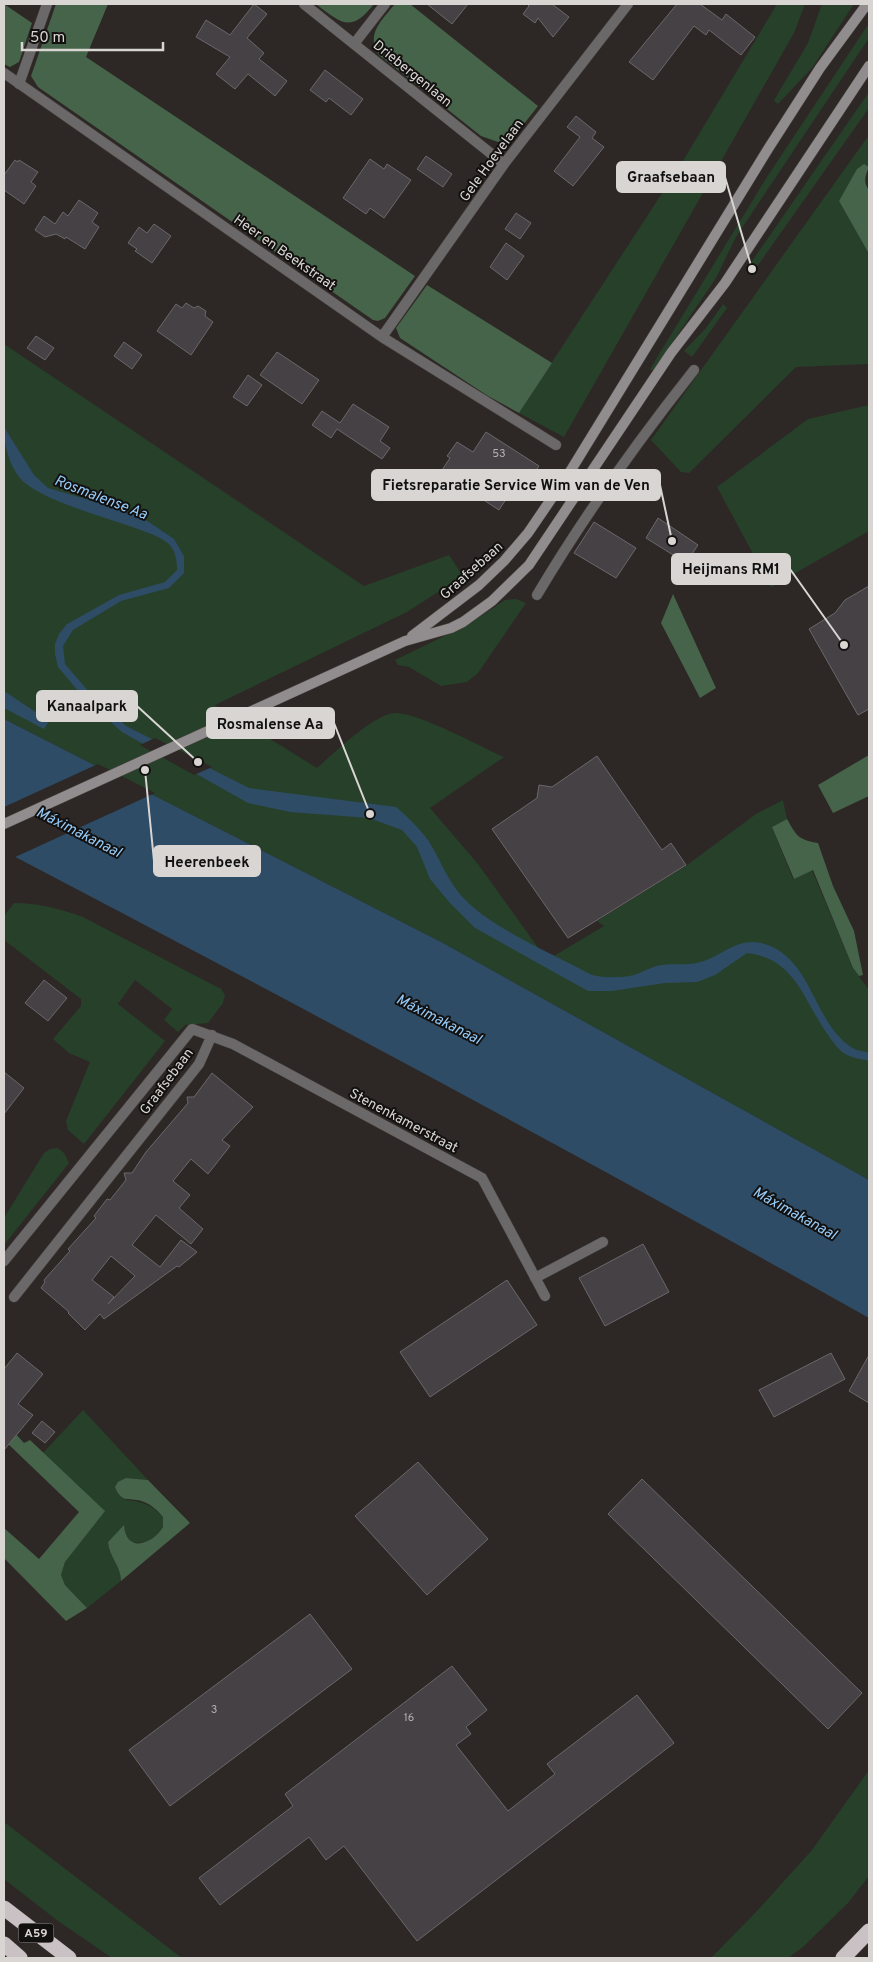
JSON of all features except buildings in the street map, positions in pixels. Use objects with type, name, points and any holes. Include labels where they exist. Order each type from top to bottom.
[{"type":"highway","name":"A59","points":[[4,1908],[69,1958]]},
{"type":"highway","points":[[843,1958],[869,1931]]},
{"type":"highway","points":[[4,1944],[20,1958]]},
{"type":"main road","name":"Graafsebaan","points":[[406,641],[479,585],[504,561],[528,533],[571,470],[778,133],[820,68],[867,4]]},
{"type":"main road","name":"Graafsebaan","points":[[4,824],[406,641],[451,628],[474,614],[519,576],[537,554],[672,353],[730,275],[869,66]]},
{"type":"street","points":[[19,84],[47,4]]},
{"type":"street","name":"Driebergenlaan","points":[[304,4],[504,164]]},
{"type":"street","points":[[354,44],[385,4]]},
{"type":"street","name":"Gele Hoevelaan","points":[[382,337],[504,164],[628,4]]},
{"type":"street","name":"Heer en Beekstraat","points":[[4,73],[382,337],[556,445]]},
{"type":"street","points":[[537,595],[563,550],[613,476],[694,370]]},
{"type":"street","name":"Graafsebaan","points":[[4,1261],[192,1028],[212,1036],[199,1064],[14,1297]]},
{"type":"street","name":"Stenenkamerstraat","points":[[212,1036],[233,1044],[482,1178],[545,1296]]},
{"type":"street","points":[[535,1278],[603,1242]]},
{"type":"green space","points":[[4,4],[32,23],[19,62],[10,67],[4,64]]},
{"type":"green space","points":[[56,4],[108,4],[86,57],[415,276],[385,318],[378,321],[373,320],[38,87],[31,76]]},
{"type":"green space","points":[[316,4],[374,4],[359,19],[346,22],[333,17]]},
{"type":"green space","points":[[395,4],[410,4],[538,106],[516,134],[498,142],[481,136],[379,55],[375,47],[374,34]]},
{"type":"green space","points":[[777,4],[805,4],[794,33],[564,437],[519,413],[681,164]]},
{"type":"green space","points":[[822,4],[854,4],[812,68],[778,104],[774,100],[808,43]]},
{"type":"green space","points":[[869,23],[869,38],[736,237],[716,278],[653,371],[650,369],[765,180]]},
{"type":"green space","points":[[869,92],[869,108],[756,268],[750,264]]},
{"type":"green space","points":[[869,135],[869,167],[864,164],[839,201],[869,254],[869,364],[796,367],[689,473],[681,472],[651,440]]},
{"type":"green space","points":[[864,164],[869,167],[865,179],[869,190],[869,254],[839,201],[857,169]]},
{"type":"green space","points":[[427,285],[552,363],[519,413],[488,396],[400,338],[396,328]]},
{"type":"green space","points":[[723,304],[727,308],[692,357],[684,351],[706,328]]},
{"type":"green space","points":[[4,344],[364,586],[449,555],[463,576],[407,612],[215,705],[317,768],[365,727],[385,715],[394,713],[404,714],[432,723],[504,757],[430,808],[478,864],[547,960],[604,926],[597,921],[687,865],[756,814],[783,800],[787,819],[772,827],[793,879],[812,870],[853,968],[869,990],[869,1180],[443,943],[4,719]]},
{"type":"green space","points":[[869,405],[869,531],[771,587],[717,487],[808,419]]},
{"type":"green space","points":[[673,594],[716,688],[700,698],[661,623]]},
{"type":"green space","points":[[516,599],[526,603],[478,673],[467,682],[441,686],[409,667],[398,665],[395,660],[469,624],[505,600]]},
{"type":"green space","points":[[869,755],[869,796],[833,813],[818,785]]},
{"type":"green space","points":[[787,819],[798,836],[818,843],[833,886],[854,931],[863,975],[859,976],[853,968],[813,870],[794,879],[772,827]]},
{"type":"green space","points":[[14,903],[49,907],[83,917],[221,989],[225,995],[223,1003],[208,1023],[185,1025],[178,1032],[164,1020],[172,1009],[135,980],[118,1004],[165,1041],[84,1144],[68,1130],[66,1121],[90,1062],[69,1053],[53,1039],[81,1006],[81,999],[4,940],[4,916]]},
{"type":"green space","points":[[58,1148],[64,1153],[69,1163],[4,1245],[4,1218],[44,1153],[50,1149]]},
{"type":"green space","points":[[83,1410],[148,1480],[126,1478],[126,1500],[146,1504],[163,1517],[163,1527],[150,1540],[141,1543],[131,1542],[125,1535],[124,1526],[108,1542],[121,1581],[87,1608],[65,1585],[61,1575],[65,1562],[104,1511],[43,1453]]},
{"type":"green space","points":[[14,1432],[24,1443],[30,1440],[105,1511],[65,1562],[61,1575],[65,1585],[87,1608],[66,1621],[4,1558],[4,1528],[39,1559],[79,1512],[4,1440]]},
{"type":"green space","points":[[126,1478],[148,1480],[190,1523],[121,1581],[108,1542],[124,1525],[126,1534],[135,1543],[153,1538],[163,1527],[163,1517],[152,1506],[139,1500],[124,1498],[118,1493],[115,1487],[118,1482]]},
{"type":"green space","points":[[869,1770],[869,1876],[848,1903],[803,1947],[788,1958],[711,1958],[812,1850]]},
{"type":"green space","points":[[4,1822],[182,1958],[112,1958],[58,1921],[4,1879]]},
{"type":"water","points":[[4,427],[34,475],[48,488],[137,514],[174,539],[184,556],[184,573],[169,588],[121,601],[73,630],[63,646],[65,664],[90,693],[126,726],[249,788],[396,807],[413,822],[428,840],[454,887],[471,905],[503,928],[592,975],[624,977],[668,964],[699,963],[745,943],[761,943],[778,950],[802,974],[838,1036],[853,1048],[869,1053],[869,1061],[849,1056],[839,1049],[819,1022],[788,972],[777,963],[764,957],[747,953],[715,975],[697,982],[665,983],[612,991],[588,991],[475,928],[449,902],[430,879],[417,847],[402,830],[369,818],[290,812],[248,803],[122,732],[84,698],[58,667],[55,644],[59,634],[67,624],[119,595],[165,582],[177,570],[175,554],[167,542],[158,537],[62,503],[25,483],[15,471],[9,457]]},
{"type":"water","points":[[4,691],[49,721],[44,729],[4,708]]},
{"type":"water","name":"Máximakanaal","points":[[4,719],[443,943],[869,1180],[869,1318],[654,1198],[438,1081],[4,851]]},
{"type":"pier","points":[[155,738],[212,767],[194,775],[140,745]]},
{"type":"pier","points":[[98,764],[155,793],[13,858],[4,854],[4,807]]},
{"type":"place","name":"Graafsebaan","points":[[752,269]]},
{"type":"place","name":"Fietsreparatie Service Wim van de Ven","points":[[672,541]]},
{"type":"place","name":"Heijmans RM1","points":[[844,645]]},
{"type":"place","name":"Kanaalpark","points":[[198,762]]},
{"type":"place","name":"Heerenbeek","points":[[145,770]]},
{"type":"place","name":"Rosmalense Aa","points":[[370,814]]}]
